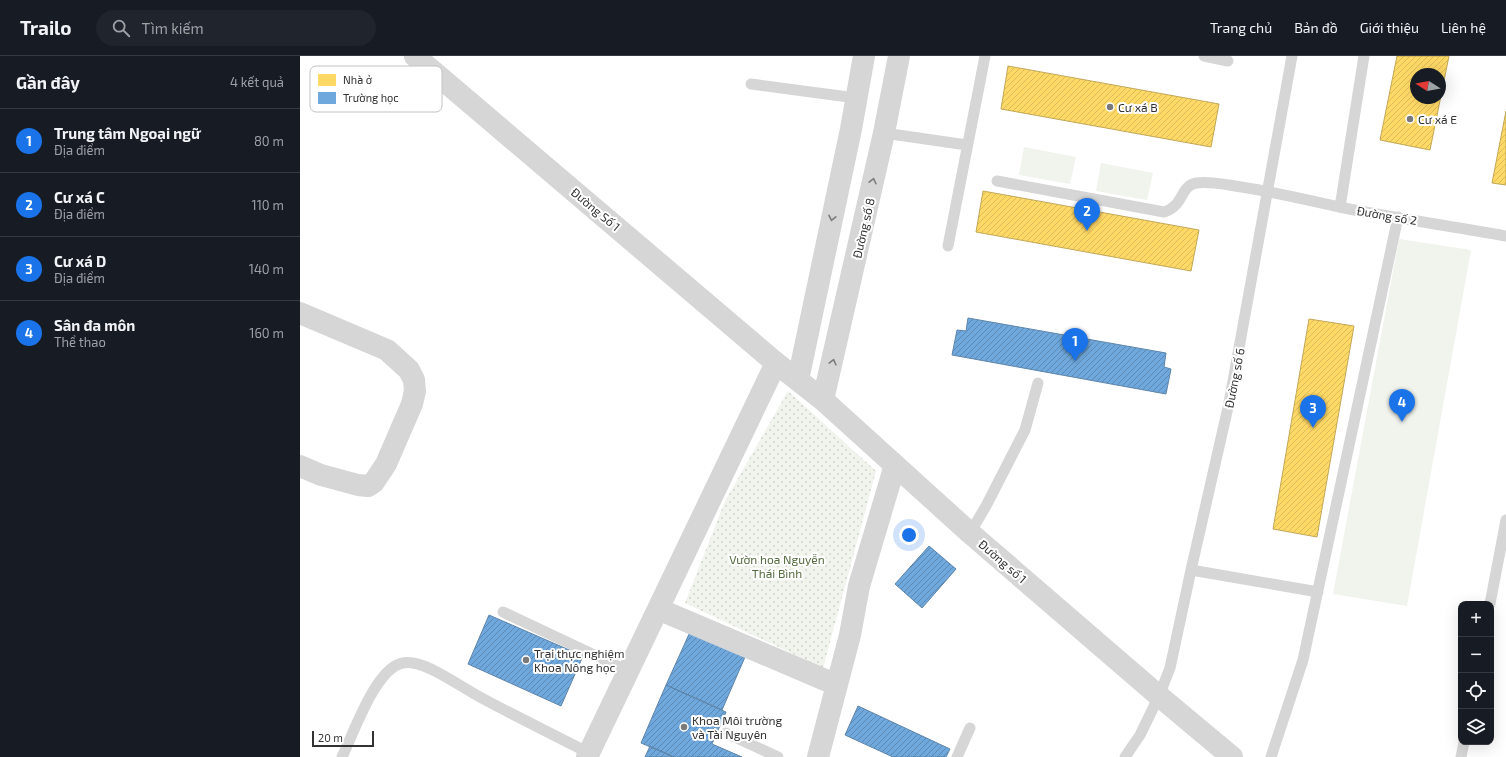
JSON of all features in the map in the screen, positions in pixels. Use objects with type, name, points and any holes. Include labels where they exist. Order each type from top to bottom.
[{"type":"street","name":"Đường Số 1","points":[[415,56],[427,66]]},
{"type":"street","points":[[798,380],[864,56]]},
{"type":"street","name":"Đường số 8","points":[[823,400],[884,133],[899,56]]},
{"type":"street","name":"Đường Số 1","points":[[442,79],[776,363]]},
{"type":"street","points":[[850,129],[884,133]]},
{"type":"street","points":[[300,313],[387,350],[410,370],[414,380],[415,391],[412,404],[386,464],[374,482],[368,486],[358,485],[321,475],[300,466]]},
{"type":"street","name":"Đường số 1","points":[[776,363],[823,400],[970,533],[1232,757]]},
{"type":"street","points":[[588,755],[776,363]]},
{"type":"street","points":[[818,757],[850,635],[859,586],[895,465]]},
{"type":"street","points":[[658,609],[837,685]]},
{"type":"lane","points":[[948,246],[985,56]]},
{"type":"lane","points":[[1204,56],[1228,61]]},
{"type":"lane","name":"Đường số 6","points":[[1125,757],[1140,735],[1159,696],[1170,668],[1230,403],[1292,56]]},
{"type":"lane","points":[[1340,207],[1364,56]]},
{"type":"lane","points":[[751,84],[856,98]]},
{"type":"lane","points":[[884,133],[967,145]]},
{"type":"lane","name":"Đường số 2","points":[[997,181],[1164,212],[1171,210],[1177,204],[1184,191],[1194,183],[1207,182],[1269,191],[1340,207],[1506,236]]},
{"type":"lane","points":[[1271,757],[1303,660],[1398,217]]},
{"type":"lane","points":[[970,533],[986,506],[1025,430],[1038,383]]},
{"type":"lane","points":[[1491,601],[1506,520]]},
{"type":"lane","points":[[1191,570],[1318,592]]},
{"type":"lane","points":[[503,612],[628,672]]},
{"type":"lane","points":[[342,757],[380,679],[395,666],[412,662],[436,672],[588,755]]},
{"type":"lane","points":[[956,757],[970,728]]},
{"type":"lane","points":[[726,732],[778,757]]},
{"type":"lane","points":[[1461,757],[1463,745]]},
{"type":"green space","points":[[1024,147],[1076,157],[1070,184],[1019,175]]},
{"type":"green space","points":[[1101,163],[1153,173],[1147,200],[1096,191]]},
{"type":"green space","points":[[1399,239],[1471,250],[1407,606],[1333,594]]},
{"type":"green space","name":"Vườn hoa Nguyễn Thái Bình","points":[[788,391],[876,471],[823,668],[685,603],[725,501]]},
{"type":"building: Nhà ở","name":"Cư xá E","points":[[1397,56],[1449,56],[1446,71],[1446,68],[1410,68],[1410,104],[1439,104],[1430,150],[1380,140]]},
{"type":"building: Nhà ở","name":"Cư xá B","points":[[1008,66],[1219,104],[1211,147],[1001,109]]},
{"type":"building: Nhà ở","points":[[1506,111],[1506,185],[1492,183]]},
{"type":"building: Nhà ở","points":[[983,191],[1199,230],[1191,271],[976,232]]},
{"type":"building: Nhà ở","points":[[1309,319],[1354,326],[1317,537],[1273,529]]},
{"type":"building: Trường học","points":[[968,318],[1166,353],[1164,367],[1171,369],[1166,394],[952,355],[957,330],[966,331]]},
{"type":"building: Trường học","points":[[929,546],[956,569],[922,608],[895,584]]},
{"type":"building: Trường học","name":"Trại thực nghiệm Khoa Nông học","points":[[489,615],[583,656],[561,706],[468,664]]},
{"type":"building: Trường học","points":[[690,632],[745,657],[722,710],[666,685]]},
{"type":"building: Trường học","name":"Khoa Môi trường và Tài Nguyên","points":[[666,685],[726,712],[712,744],[742,757],[674,757],[641,743]]},
{"type":"building: Trường học","points":[[858,706],[950,749],[946,757],[893,757],[845,735]]},
{"type":"building: Trường học","points":[[650,746],[674,757],[645,757]]},
{"type":"place","name":"Cư xá B","points":[[1110,107]]},
{"type":"place","name":"Cư xá E","points":[[1410,119]]},
{"type":"place","name":"Cư xá C","points":[[1087,231]]},
{"type":"place","name":"Trung tâm Ngoại ngữ","points":[[1075,361]]},
{"type":"place","name":"Sân đa môn","points":[[1402,422]]},
{"type":"place","name":"Cư xá D","points":[[1313,428]]},
{"type":"place","name":"Trại thực nghiệm Khoa Nông học","points":[[526,660]]},
{"type":"place","name":"Khoa Môi trường và Tài Nguyên","points":[[684,727]]}]
